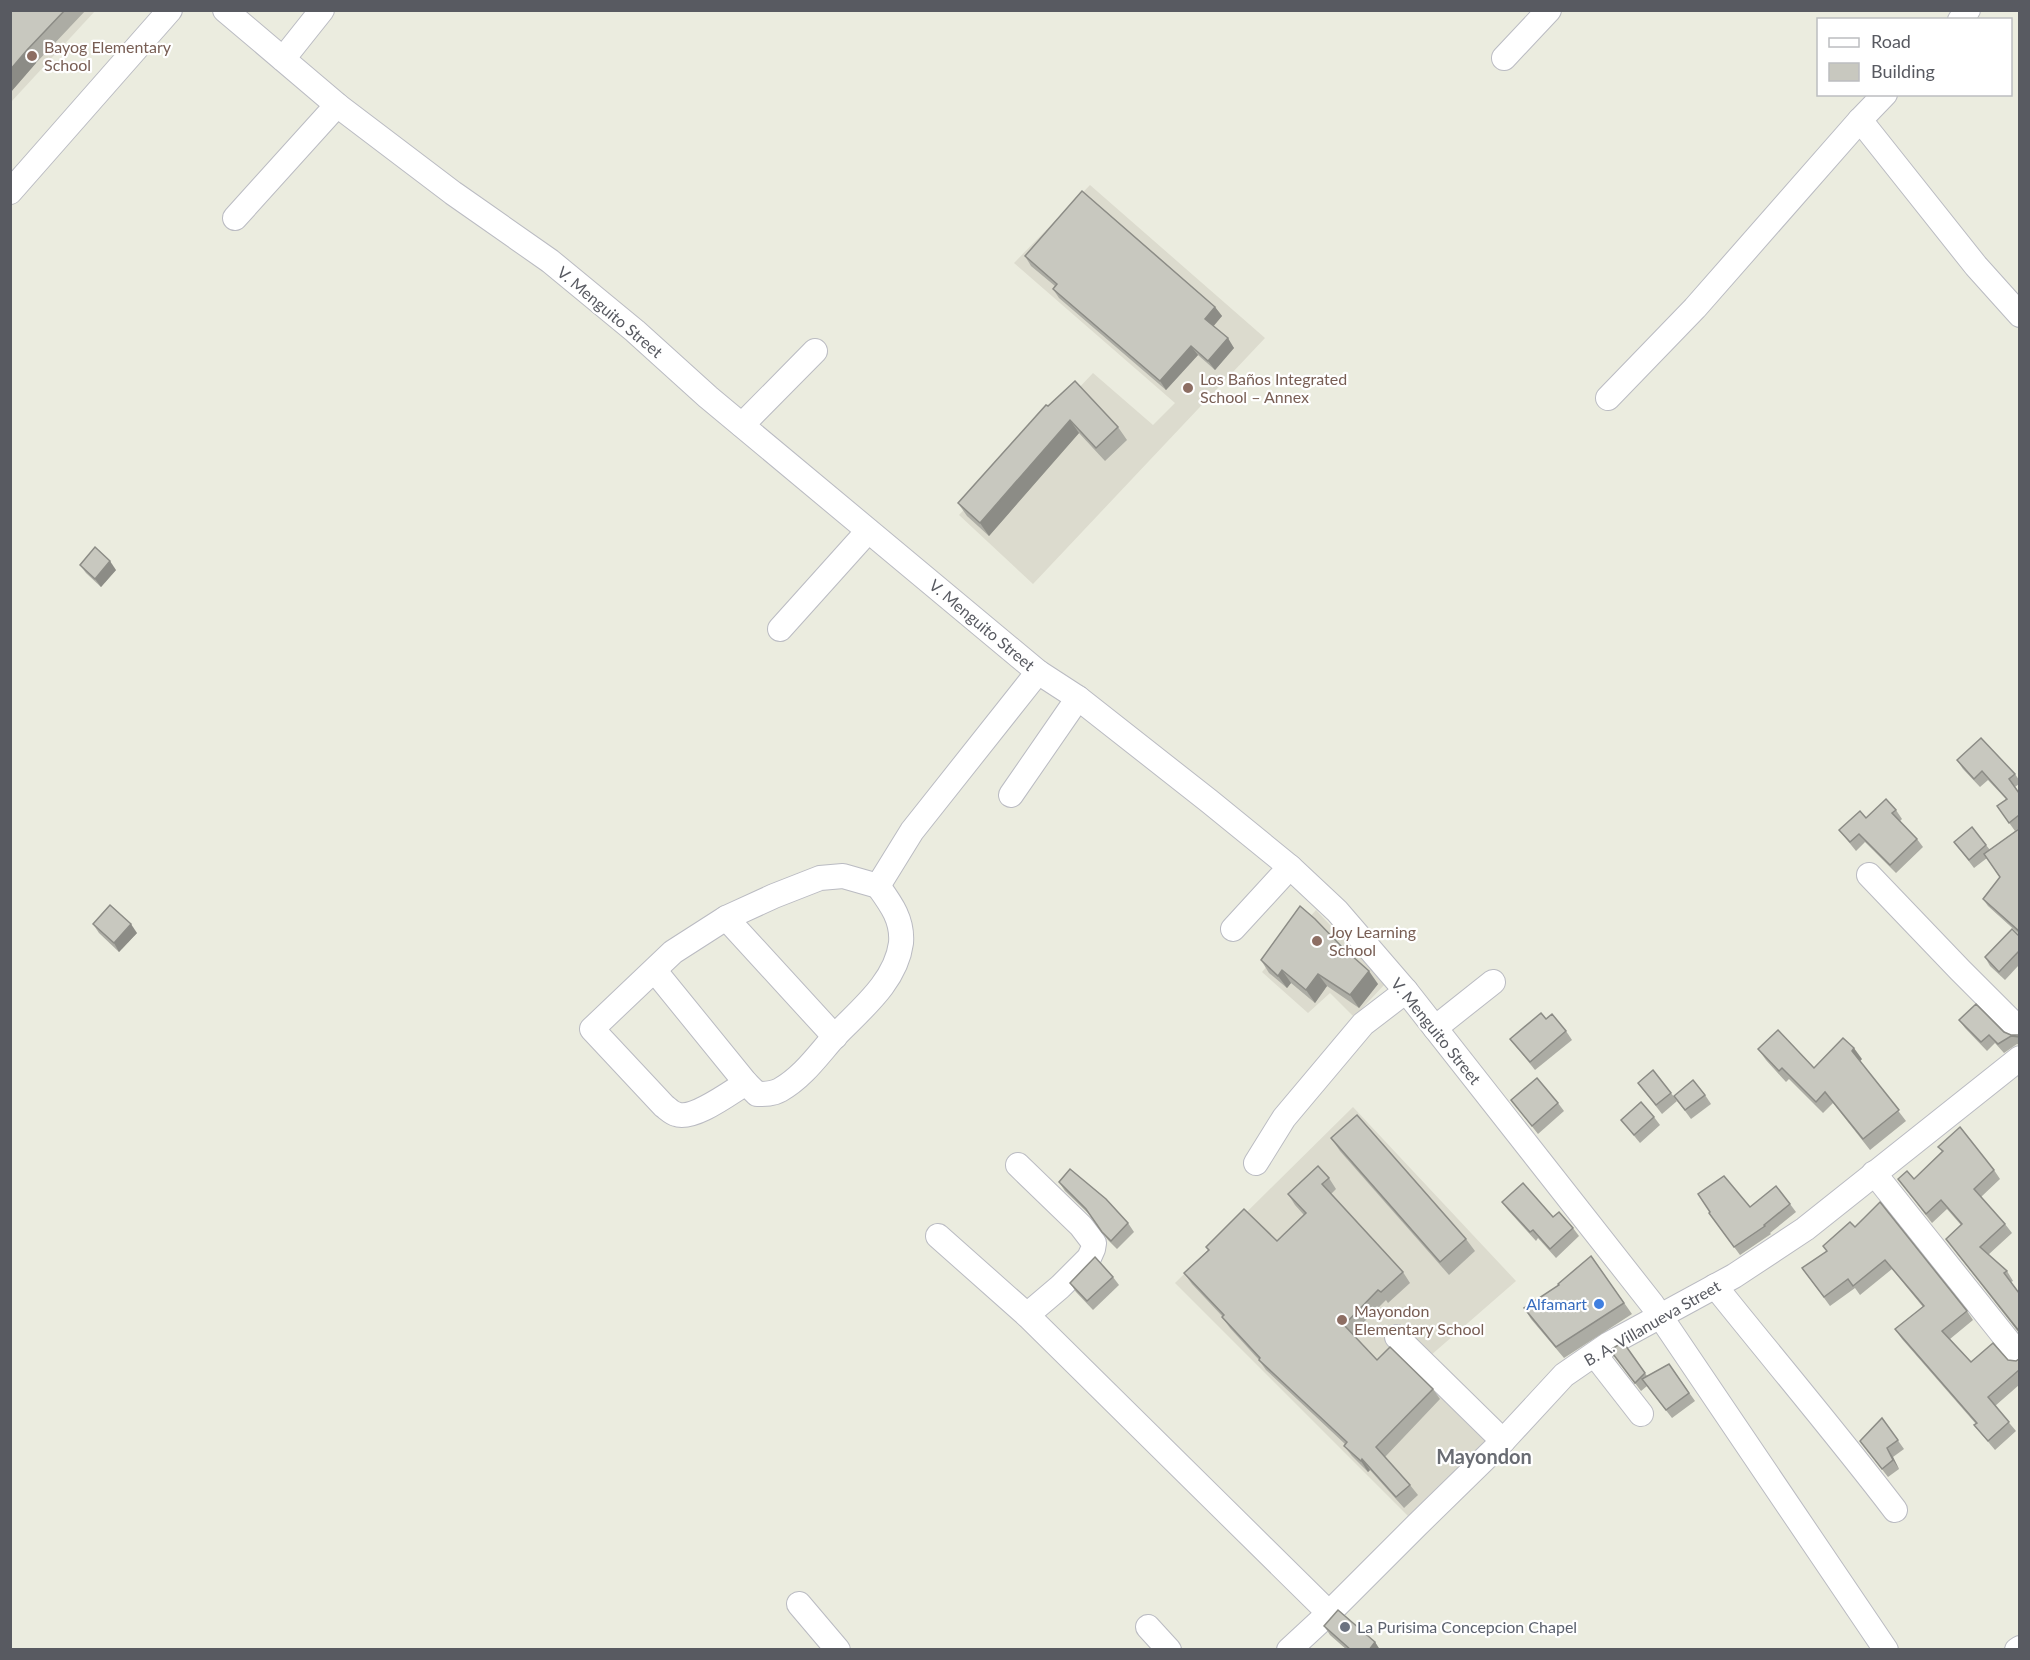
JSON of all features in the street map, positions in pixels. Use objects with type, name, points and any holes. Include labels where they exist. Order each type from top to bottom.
[{"type":"street","points":[[10,192],[170,10]]},
{"type":"street","name":"V. Menguito Street","points":[[225,10],[337,105],[453,193],[550,261],[635,331],[708,397],[1038,672],[1078,698],[1290,867],[1337,910],[1406,991],[1661,1316],[1886,1650]]},
{"type":"street","points":[[283,59],[322,10]]},
{"type":"street","points":[[1504,58],[1549,10]]},
{"type":"street","points":[[1608,398],[1695,308],[1883,96]]},
{"type":"street","points":[[236,218],[337,105]]},
{"type":"street","points":[[1860,120],[2019,315]]},
{"type":"street","points":[[742,425],[815,351]]},
{"type":"street","points":[[780,628],[868,531]]},
{"type":"street","points":[[878,886],[912,831],[1038,672]]},
{"type":"street","points":[[1011,795],[1078,698]]},
{"type":"street","points":[[1233,930],[1290,867]]},
{"type":"street","points":[[1869,875],[2019,1030]]},
{"type":"street","points":[[655,971],[757,1094],[779,1091],[803,1073],[870,1001],[898,956],[901,943],[900,922],[895,910],[878,886],[843,876],[820,878],[726,918],[673,952],[592,1029],[664,1106],[677,1115],[688,1115],[709,1106],[746,1083]]},
{"type":"street","points":[[726,918],[835,1037]]},
{"type":"street","points":[[1435,1028],[1493,982]]},
{"type":"street","points":[[1256,1163],[1284,1118],[1362,1024],[1406,991]]},
{"type":"street","name":"B. A. Villanueva Street","points":[[1289,1650],[1503,1442],[1564,1375],[1595,1354],[1734,1276],[1805,1229],[2019,1058]]},
{"type":"street","points":[[1018,1165],[1081,1226],[1094,1243],[1094,1249],[1089,1258],[1027,1315]]},
{"type":"street","points":[[1874,1173],[2019,1356]]},
{"type":"street","points":[[938,1236],[1027,1315],[1329,1613]]},
{"type":"street","points":[[1715,1286],[1798,1390],[1846,1445],[1895,1510]]},
{"type":"street","points":[[1397,1337],[1503,1442]]},
{"type":"street","points":[[1595,1354],[1641,1414]]},
{"type":"street","points":[[799,1604],[838,1650]]},
{"type":"street","points":[[1148,1627],[1169,1650]]},
{"type":"shaded area","name":"Bayog Elementary School","points":[[11,11],[95,11],[11,102]]},
{"type":"shaded area","name":"Los Baños Integrated School – Annex","points":[[1090,185],[1265,338],[1033,584],[959,515],[1093,373],[1153,425],[1175,403],[1014,263]]},
{"type":"shaded area","name":"Joy Learning School","points":[[1316,910],[1385,984],[1354,1017],[1330,993],[1308,1013],[1262,972]]},
{"type":"shaded area","name":"Mayondon Elementary School","points":[[1353,1107],[1516,1281],[1430,1356],[1499,1430],[1408,1516],[1175,1283]]},
{"type":"building","points":[[10,10],[65,10],[10,70]]},
{"type":"building","points":[[1082,191],[1215,307],[1205,319],[1228,338],[1208,361],[1191,346],[1160,381],[1053,289],[1057,284],[1025,256]]},
{"type":"building","points":[[1075,381],[1118,427],[1096,448],[1070,420],[980,523],[958,503],[1046,405],[1048,406]]},
{"type":"building","points":[[95,547],[110,561],[95,579],[80,565]]},
{"type":"building","points":[[1981,738],[2015,774],[2009,779],[2019,793],[2019,815],[2009,823],[1997,806],[2007,799],[1982,771],[1974,779],[1957,760]]},
{"type":"building","points":[[1886,799],[1896,810],[1892,813],[1917,839],[1890,865],[1859,834],[1850,842],[1839,830],[1860,811],[1866,818]]},
{"type":"building","points":[[1972,827],[1986,845],[1969,860],[1954,842]]},
{"type":"building","points":[[2019,829],[2019,931],[1983,899],[2000,877],[1984,854]]},
{"type":"building","points":[[110,905],[131,924],[114,943],[93,924]]},
{"type":"building","points":[[1300,906],[1369,971],[1350,995],[1318,974],[1306,990],[1282,970],[1278,976],[1261,960]]},
{"type":"building","points":[[2012,929],[2019,936],[2019,951],[1999,972],[1985,957]]},
{"type":"building","points":[[1976,1004],[2004,1032],[2019,1035],[2019,1037],[2011,1036],[1998,1044],[1989,1035],[1981,1042],[1959,1020]]},
{"type":"building","points":[[1541,1013],[1546,1019],[1552,1014],[1566,1031],[1530,1062],[1510,1039]]},
{"type":"building","points":[[1778,1030],[1814,1068],[1843,1038],[1854,1048],[1852,1051],[1899,1110],[1863,1139],[1825,1092],[1816,1102],[1782,1068],[1779,1071],[1758,1049]]},
{"type":"building","points":[[1653,1070],[1671,1093],[1656,1105],[1638,1083]]},
{"type":"building","points":[[1537,1078],[1558,1103],[1532,1126],[1511,1100]]},
{"type":"building","points":[[1693,1080],[1705,1095],[1685,1110],[1674,1096]]},
{"type":"building","points":[[1641,1102],[1654,1117],[1634,1135],[1621,1120]]},
{"type":"building","points":[[1357,1115],[1466,1239],[1440,1262],[1331,1138]]},
{"type":"building","points":[[1960,1127],[1994,1170],[1974,1189],[2005,1224],[1980,1247],[2007,1271],[2004,1273],[2019,1293],[2019,1331],[1946,1239],[1962,1224],[1941,1200],[1926,1214],[1898,1179],[1907,1171],[1914,1179],[1943,1151],[1938,1147]]},
{"type":"building","points":[[1318,1166],[1329,1178],[1322,1184],[1403,1272],[1381,1292],[1378,1290],[1344,1325],[1377,1360],[1390,1347],[1433,1389],[1376,1447],[1410,1485],[1396,1497],[1362,1459],[1361,1461],[1344,1446],[1347,1442],[1259,1360],[1260,1358],[1222,1317],[1224,1315],[1184,1273],[1209,1250],[1206,1247],[1244,1209],[1277,1241],[1306,1213],[1288,1194]]},
{"type":"building","points":[[1070,1169],[1106,1199],[1128,1223],[1111,1241],[1086,1209],[1059,1182]]},
{"type":"building","points":[[1724,1176],[1750,1207],[1776,1186],[1790,1204],[1765,1226],[1734,1247],[1698,1194]]},
{"type":"building","points":[[1523,1183],[1553,1217],[1559,1212],[1573,1228],[1550,1249],[1533,1230],[1530,1232],[1502,1202]]},
{"type":"building","points":[[1880,1202],[1967,1311],[1942,1331],[1971,1362],[1993,1343],[2008,1360],[2019,1359],[2019,1370],[1988,1397],[2009,1422],[1988,1441],[1974,1425],[1977,1423],[1895,1329],[1924,1306],[1885,1260],[1853,1286],[1848,1279],[1824,1297],[1802,1268],[1827,1251],[1823,1246],[1850,1222],[1855,1227]]},
{"type":"building","points":[[1591,1256],[1624,1303],[1556,1347],[1524,1308],[1559,1285]]},
{"type":"building","points":[[1095,1257],[1113,1277],[1087,1301],[1070,1283]]},
{"type":"building","points":[[1623,1342],[1645,1373],[1635,1383],[1610,1350]]},
{"type":"building","points":[[1669,1364],[1689,1393],[1666,1410],[1642,1379]]},
{"type":"building","points":[[1882,1418],[1898,1440],[1887,1448],[1893,1460],[1882,1469],[1860,1441]]},
{"type":"building","name":"La Purisima Concepcion Chapel","points":[[1338,1610],[1375,1642],[1369,1650],[1351,1650],[1324,1626]]},
{"type":"place","name":"Bayog Elementary School","points":[[32,56]]},
{"type":"place","name":"Los Baños Integrated School – Annex","points":[[1188,388]]},
{"type":"place","name":"Joy Learning School","points":[[1317,941]]},
{"type":"place","name":"Alfamart","points":[[1599,1304]]},
{"type":"place","name":"Mayondon Elementary School","points":[[1342,1320]]},
{"type":"place","name":"La Purisima Concepcion Chapel","points":[[1345,1627]]},
{"type":"district","name":"Mayondon","points":[[1484,1457]]}]
